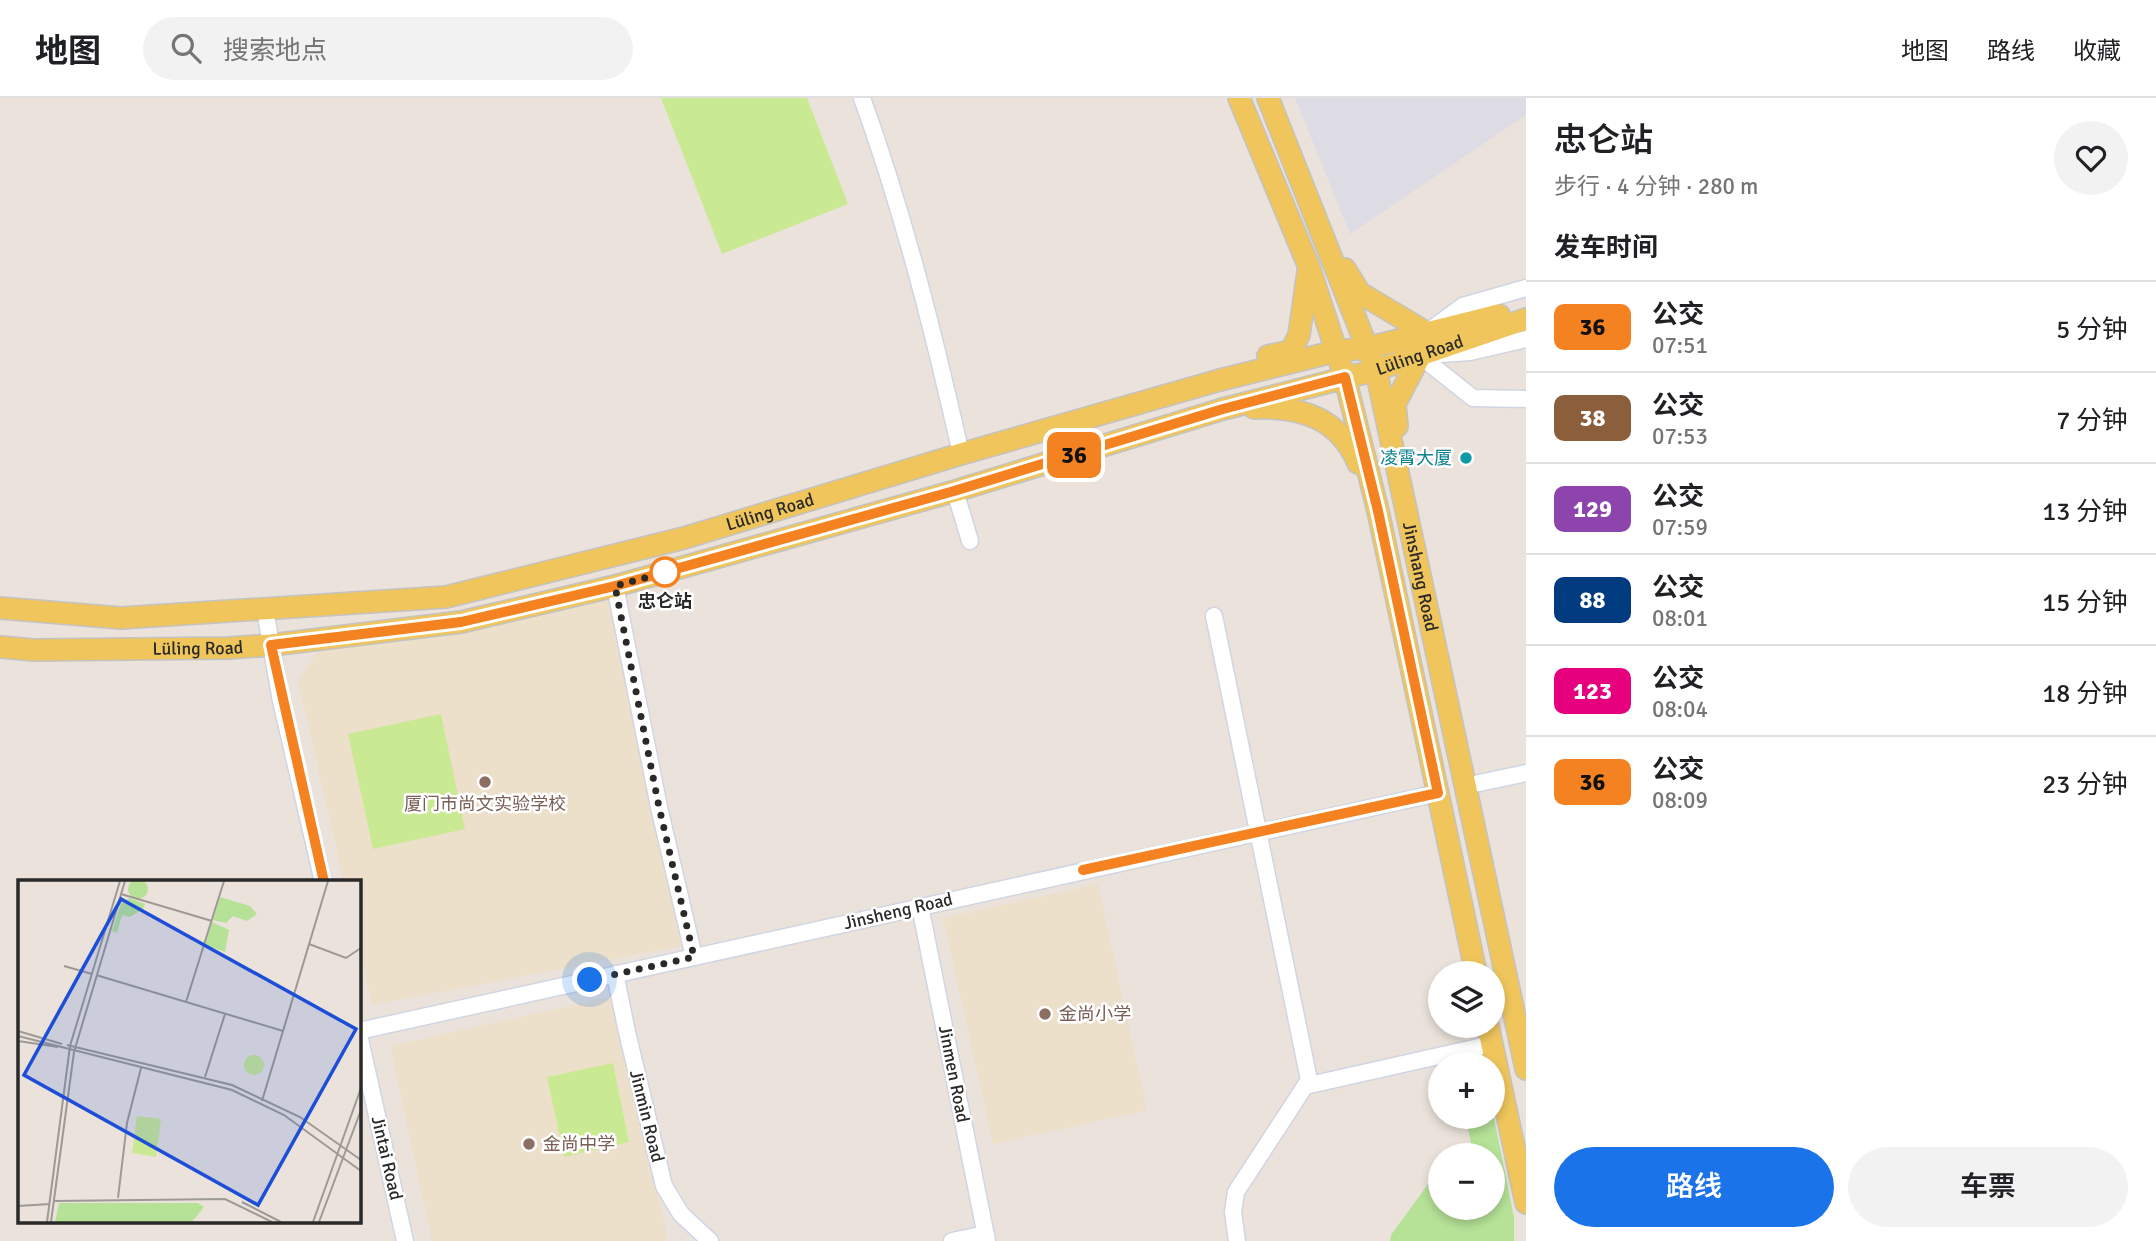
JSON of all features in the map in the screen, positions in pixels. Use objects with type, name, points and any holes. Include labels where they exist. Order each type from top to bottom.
[{"type":"main road","name":"Jinshang Road","points":[[1240,98],[1309,267],[1345,377],[1378,511],[1473,961]]},
{"type":"main road","name":"Jinshang Road","points":[[1268,98],[1376,370],[1526,1069]]},
{"type":"main road","points":[[1325,237],[1360,293],[1427,333]]},
{"type":"main road","points":[[1220,380],[1258,358],[1291,351],[1299,335],[1309,267]]},
{"type":"main road","name":"Lüling Road","points":[[0,608],[121,618],[446,597],[684,538],[961,454],[1220,380],[1337,351],[1367,348],[1526,308]]},
{"type":"main road","name":"Lüling Road","points":[[0,647],[48,650],[271,645],[461,622],[615,586],[954,491],[1223,409],[1376,370],[1526,318]]},
{"type":"main road","points":[[1411,536],[1395,404],[1420,356]]},
{"type":"main road","points":[[1223,409],[1266,407],[1295,411],[1327,421],[1350,445],[1378,511]]},
{"type":"main road","points":[[1491,1038],[1526,1203]]},
{"type":"street","points":[[862,98],[899,213],[940,363],[961,454]]},
{"type":"street","points":[[1427,333],[1463,306],[1526,288]]},
{"type":"street","points":[[1420,356],[1470,352],[1526,339]]},
{"type":"street","points":[[1420,356],[1473,398],[1526,399]]},
{"type":"street","points":[[954,491],[970,541]]},
{"type":"street","points":[[615,586],[659,807],[694,957]]},
{"type":"street","points":[[265,610],[323,880]]},
{"type":"street","points":[[1214,616],[1308,1080],[1236,1192],[1233,1212],[1237,1241]]},
{"type":"street","points":[[1465,786],[1526,773]]},
{"type":"street","name":"Jinsheng Road","points":[[360,1033],[920,906],[1438,793]]},
{"type":"street","name":"Jinmen Road","points":[[920,906],[986,1238]]},
{"type":"street","name":"Jinmin Road","points":[[615,974],[664,1186],[681,1214],[710,1241]]},
{"type":"street","name":"Jintai Road","points":[[360,1038],[405,1241]]},
{"type":"street","points":[[1305,1086],[1479,1038]]},
{"type":"street","points":[[952,1241],[986,1238]]},
{"type":"shaded area","points":[[1295,98],[1526,98],[1526,115],[1350,234]]},
{"type":"shaded area","name":"厦门市尚文实验学校","points":[[610,600],[682,946],[372,1005],[360,952],[360,880],[344,880],[298,681],[317,651],[464,632]]},
{"type":"shaded area","name":"金尚小学","points":[[1098,884],[1147,1110],[993,1144],[943,918]]},
{"type":"shaded area","name":"金尚中学","points":[[614,996],[668,1241],[432,1241],[390,1046]]},
{"type":"green space","points":[[661,98],[807,98],[848,204],[722,254]]},
{"type":"green space","points":[[441,714],[465,829],[373,849],[348,734]]},
{"type":"green space","points":[[613,1063],[629,1142],[564,1157],[547,1077]]},
{"type":"green space","points":[[1468,1129],[1496,1129],[1499,1143],[1471,1143]]},
{"type":"green space","points":[[1505,1172],[1514,1217],[1514,1241],[1390,1241],[1391,1235],[1428,1184],[1428,1220],[1505,1220]]},
{"type":"bus line","name":"36","points":[[324,880],[281,701],[271,645],[461,622],[615,586],[954,491],[1223,409],[1345,377],[1378,511],[1438,793],[1083,870]]},
{"type":"place","name":"凌霄大厦","points":[[1466,458]]},
{"type":"place","name":"忠仑站","points":[[665,572]]},
{"type":"place","name":"厦门市尚文实验学校","points":[[485,782]]},
{"type":"place","name":"金尚小学","points":[[1045,1014]]},
{"type":"place","name":"金尚中学","points":[[529,1144]]},
{"type":"route","points":[[590,980],[694,957],[659,807],[615,586],[665,572]]}]
